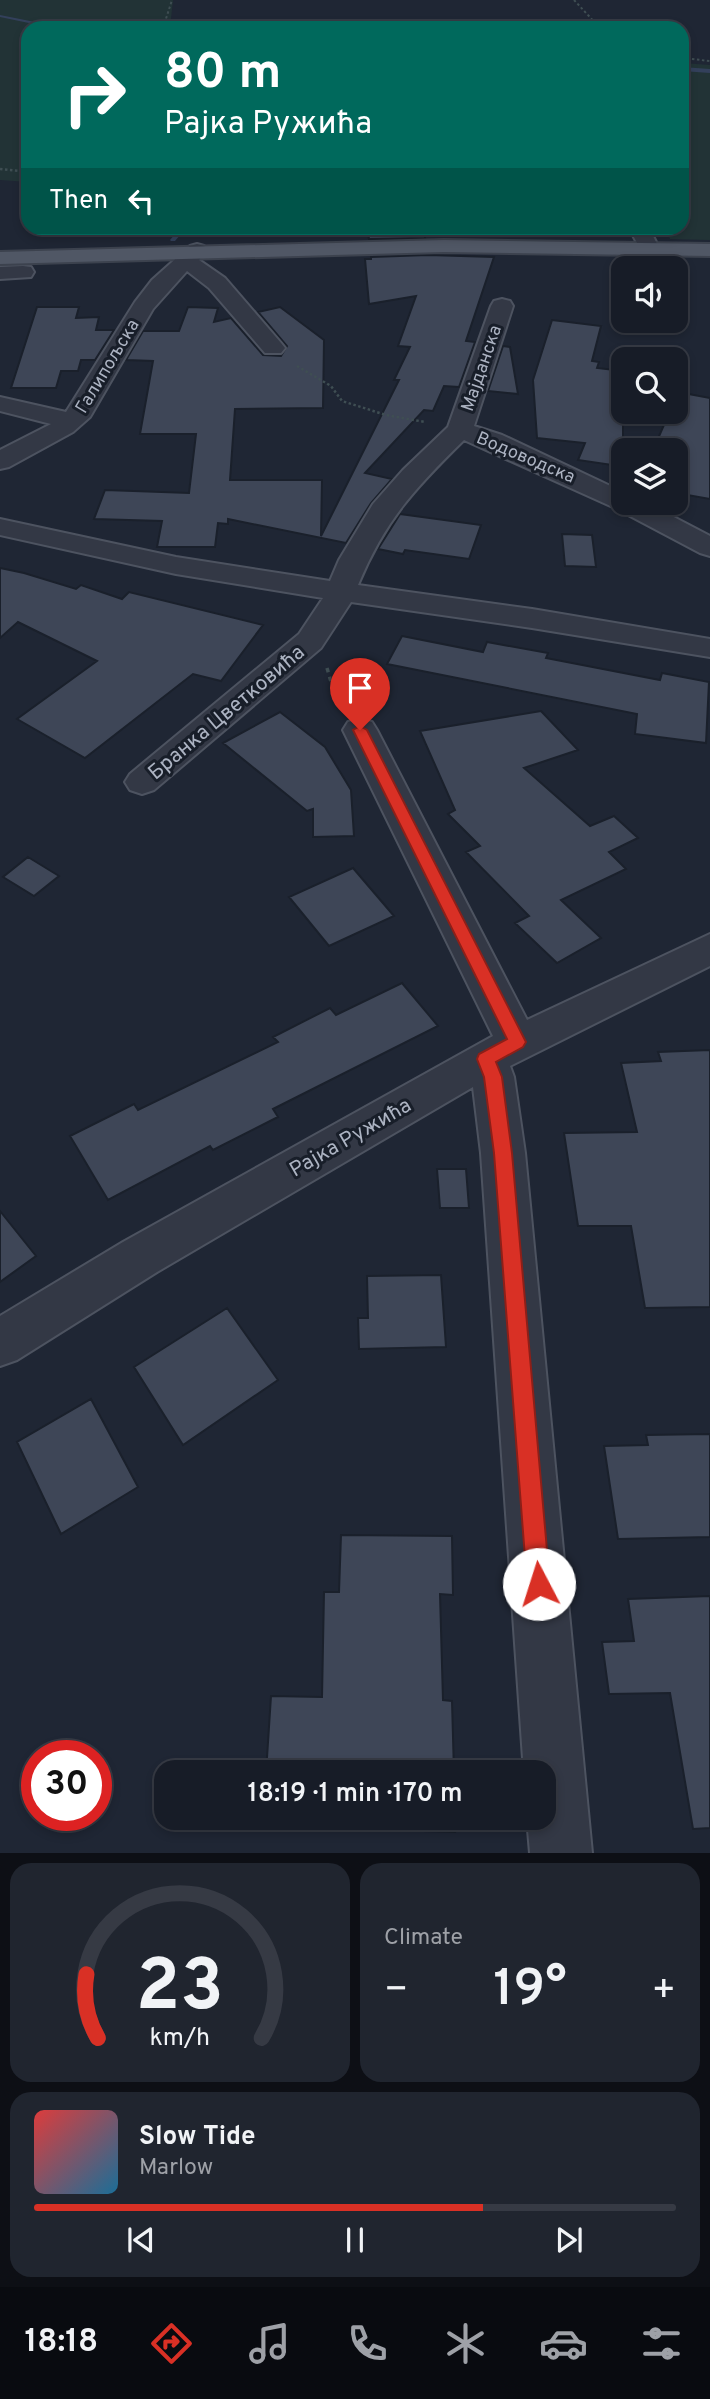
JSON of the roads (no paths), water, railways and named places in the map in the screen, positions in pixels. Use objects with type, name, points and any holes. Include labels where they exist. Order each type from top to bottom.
[{"type":"main road","points":[[0,258],[649,248],[710,250]]},
{"type":"street","points":[[642,235],[649,248]]},
{"type":"street","points":[[192,256],[259,336],[273,348]]},
{"type":"street","name":"Галипољска","points":[[0,461],[72,421],[98,386],[143,307],[160,285],[192,256]]},
{"type":"street","points":[[0,273],[23,272]]},
{"type":"street","name":"Мајданска","points":[[460,430],[502,306]]},
{"type":"street","points":[[0,404],[72,421]]},
{"type":"street","name":"Водоводска","points":[[340,591],[368,532],[383,510],[412,476],[460,430],[493,441],[611,496]]},
{"type":"street","name":"Водоводска","points":[[649,515],[710,547]]},
{"type":"street","points":[[0,527],[137,560],[610,629],[710,648]]},
{"type":"street","name":"Бранка Цветковића","points":[[142,782],[310,641],[333,609],[340,591]]},
{"type":"street","points":[[360,730],[501,1050],[495,1087],[503,1153],[561,1853]]},
{"type":"street","name":"Рајка Ружића","points":[[0,1343],[140,1257],[501,1050],[708,953]]},
{"type":"waterway","points":[[0,16],[25,21]]},
{"type":"waterway","points":[[689,70],[710,71]]},
{"type":"waterway","points":[[173,240],[177,235]]}]
